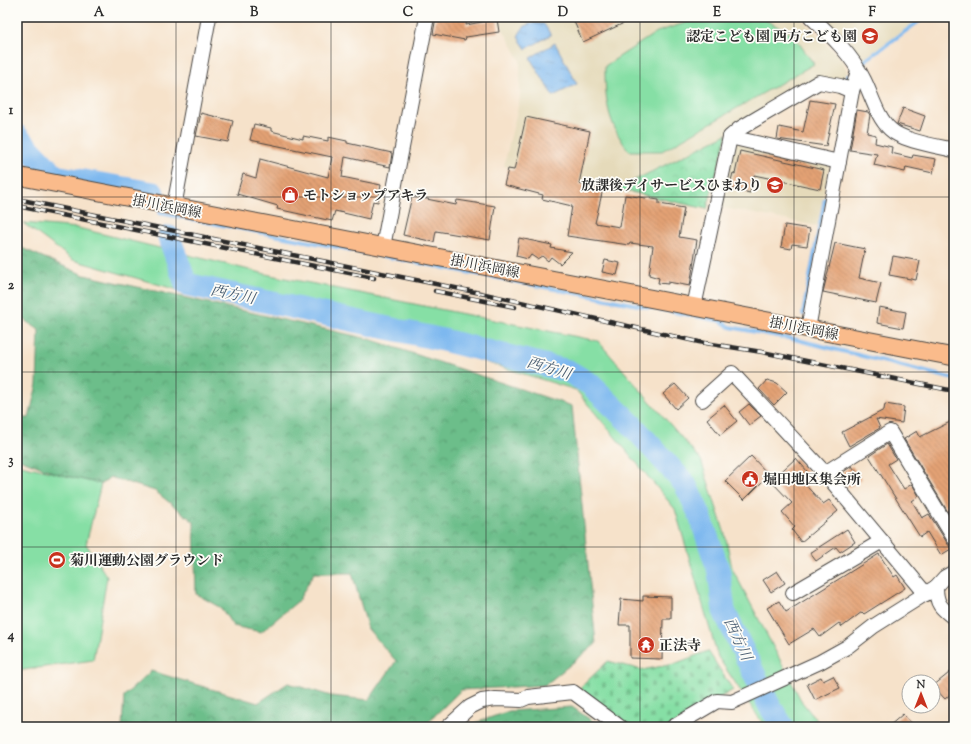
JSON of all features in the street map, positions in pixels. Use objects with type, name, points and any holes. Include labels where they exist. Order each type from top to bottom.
[{"type":"main road","name":"掛川浜岡線","points":[[19,176],[954,357]]},
{"type":"street","points":[[174,207],[209,17]]},
{"type":"street","points":[[383,247],[427,17]]},
{"type":"street","points":[[811,17],[848,52],[881,117],[890,129],[900,136],[954,150]]},
{"type":"street","points":[[808,329],[834,161],[848,90],[858,70]]},
{"type":"street","points":[[694,307],[730,137],[739,129],[819,82],[848,90]]},
{"type":"street","points":[[730,137],[834,161]]},
{"type":"street","points":[[702,400],[732,373],[825,473],[882,541],[931,590],[943,609],[954,618]]},
{"type":"street","points":[[825,473],[890,432],[954,538]]},
{"type":"street","points":[[793,593],[882,541]]},
{"type":"street","points":[[673,727],[716,701],[732,702],[820,662],[847,647],[874,626],[931,590],[945,577],[954,572]]},
{"type":"street","points":[[448,727],[470,707],[482,701],[496,699],[521,700],[528,697],[572,692],[620,727]]},
{"type":"shaded area","points":[[496,17],[799,17],[842,60],[847,71],[845,86],[819,80],[727,134],[707,209],[504,166],[520,98],[520,60]]},
{"type":"shaded area","name":"認定こども園 西方こども園","points":[[830,17],[925,17],[862,60],[854,47],[827,20]]},
{"type":"shaded area","name":"放課後デイサービスひまわり","points":[[733,142],[830,162],[817,226],[719,207]]},
{"type":"green space","points":[[704,17],[760,17],[793,35],[814,64],[662,151],[629,151],[616,131],[612,121],[607,100],[605,66],[657,32]]},
{"type":"green space","points":[[727,134],[707,209],[617,189]]},
{"type":"green space","points":[[23,223],[78,228],[270,275],[598,341],[701,460],[725,534],[732,568],[802,702],[822,727],[765,727],[718,657],[675,509],[576,390],[342,318],[185,292],[73,260]]},
{"type":"green space","points":[[17,246],[84,275],[369,339],[572,406],[596,644],[545,685],[461,690],[423,727],[122,727],[124,696],[151,671],[258,703],[288,683],[331,696],[369,700],[396,661],[368,629],[352,573],[314,573],[298,601],[261,632],[233,626],[221,608],[196,594],[194,522],[155,491],[110,477],[101,484],[58,474],[17,458],[17,418],[29,418],[37,384],[39,330],[21,317],[17,317]]},
{"type":"green space","name":"菊川運動公園グラウンド","points":[[17,464],[101,484],[86,544],[107,577],[93,660],[17,671]]},
{"type":"green space","points":[[708,651],[733,690],[669,727],[621,727],[580,688],[608,661],[642,670],[674,664]]},
{"type":"green space","points":[[572,707],[601,727],[464,727],[509,711]]},
{"type":"water","points":[[533,23],[544,24],[551,35],[526,49],[518,37],[524,28]]},
{"type":"water","points":[[555,43],[577,84],[553,96],[530,58]]},
{"type":"building","points":[[436,17],[467,17],[466,25],[497,19],[499,32],[466,37],[465,40],[433,34]]},
{"type":"building","points":[[572,17],[637,17],[583,42]]},
{"type":"building","points":[[810,100],[835,104],[826,146],[777,139],[779,127],[803,132]]},
{"type":"building","points":[[903,108],[925,116],[920,131],[897,124]]},
{"type":"building","points":[[857,110],[868,112],[870,115],[867,133],[876,135],[875,143],[892,147],[891,153],[912,158],[913,155],[936,159],[933,173],[906,167],[905,172],[874,165],[877,154],[850,150]]},
{"type":"building","points":[[201,113],[233,121],[228,142],[196,136]]},
{"type":"building","points":[[526,117],[590,131],[579,184],[603,189],[595,223],[620,227],[625,195],[659,200],[659,204],[684,208],[679,237],[697,240],[690,286],[668,282],[668,284],[658,283],[659,278],[649,275],[653,246],[630,243],[629,245],[567,236],[572,206],[542,199],[543,195],[504,185],[508,169],[514,170]]},
{"type":"building","points":[[254,124],[271,128],[271,131],[303,139],[303,136],[328,141],[328,137],[347,141],[347,143],[392,153],[390,167],[345,157],[342,177],[381,185],[378,202],[373,201],[369,219],[335,211],[332,221],[277,209],[278,206],[237,194],[243,174],[256,178],[260,159],[328,177],[332,157],[250,140]]},
{"type":"building","points":[[740,151],[824,170],[820,189],[754,175],[750,193],[729,188],[733,173],[735,174]]},
{"type":"building","points":[[412,196],[456,205],[457,200],[495,206],[490,240],[436,231],[434,242],[403,235]]},
{"type":"building","points":[[785,225],[810,229],[807,246],[792,244],[791,249],[781,247]]},
{"type":"building","points":[[519,238],[552,245],[551,248],[572,252],[560,264],[551,257],[548,261],[542,256],[537,259],[531,255],[528,259],[516,256]]},
{"type":"building","points":[[835,243],[865,249],[859,278],[881,283],[876,303],[823,292]]},
{"type":"building","points":[[893,256],[920,261],[916,280],[889,275]]},
{"type":"building","points":[[605,260],[620,263],[617,275],[602,272]]},
{"type":"building","points":[[879,307],[906,312],[903,328],[877,323]]},
{"type":"building","points":[[767,380],[777,383],[787,392],[774,405],[759,389]]},
{"type":"building","points":[[675,384],[688,398],[676,409],[663,394]]},
{"type":"building","points":[[749,404],[761,416],[749,425],[739,412]]},
{"type":"building","points":[[885,404],[904,407],[902,423],[876,419],[880,428],[849,446],[842,432],[884,410]]},
{"type":"building","points":[[724,405],[737,421],[720,435],[707,419]]},
{"type":"building","points":[[954,420],[954,522],[904,439],[917,431],[920,437]]},
{"type":"building","points":[[887,444],[896,459],[888,464],[904,489],[912,484],[919,496],[912,501],[922,518],[929,514],[951,549],[941,555],[927,532],[920,537],[869,456]]},
{"type":"building","points":[[751,456],[769,475],[744,500],[725,481]]},
{"type":"building","points":[[796,458],[807,471],[799,478],[823,504],[829,500],[838,511],[801,542],[792,530],[795,527],[782,512],[792,503],[771,481]]},
{"type":"building","points":[[852,466],[861,479],[849,487],[840,474]]},
{"type":"building","points":[[847,529],[855,542],[840,552],[836,547],[816,561],[810,553]]},
{"type":"building","points":[[879,554],[894,577],[897,575],[905,588],[864,614],[862,612],[842,627],[839,623],[820,637],[814,629],[789,644],[767,608],[779,601],[786,612]]},
{"type":"building","points":[[777,571],[785,583],[771,592],[763,580]]},
{"type":"building","points":[[643,596],[671,597],[671,619],[663,619],[662,659],[630,658],[630,625],[619,625],[621,599],[643,601]]},
{"type":"building","points":[[954,669],[954,691],[945,699],[941,695],[941,680]]},
{"type":"building","points":[[833,676],[840,688],[815,700],[807,684],[821,677],[823,681]]},
{"type":"building","points":[[903,714],[915,727],[888,727]]},
{"type":"waterway","points":[[863,62],[925,17]]},
{"type":"waterway","points":[[846,87],[848,75]]},
{"type":"waterway","name":"西方川","points":[[17,136],[55,176],[153,193]]},
{"type":"waterway","points":[[803,314],[825,199]]},
{"type":"waterway","points":[[160,213],[721,321],[730,327],[798,340],[954,379]]},
{"type":"waterway","name":"西方川","points":[[169,237],[186,284],[443,340],[568,371],[590,384],[631,424],[685,484],[699,513],[719,572],[724,611],[769,705],[783,727]]},
{"type":"railway","points":[[17,199],[485,294],[699,342],[762,352],[954,391]]},
{"type":"railway","points":[[17,206],[374,278]]},
{"type":"railway","points":[[435,291],[515,307]]},
{"type":"place","name":"認定こども園 西方こども園","points":[[870,36]]},
{"type":"place","name":"放課後デイサービスひまわり","points":[[775,185]]},
{"type":"place","name":"モトショップアキラ","points":[[290,195]]},
{"type":"place","name":"堀田地区集会所","points":[[750,479]]},
{"type":"place","name":"菊川運動公園グラウンド","points":[[57,560]]},
{"type":"place","name":"正法寺","points":[[646,645]]}]
